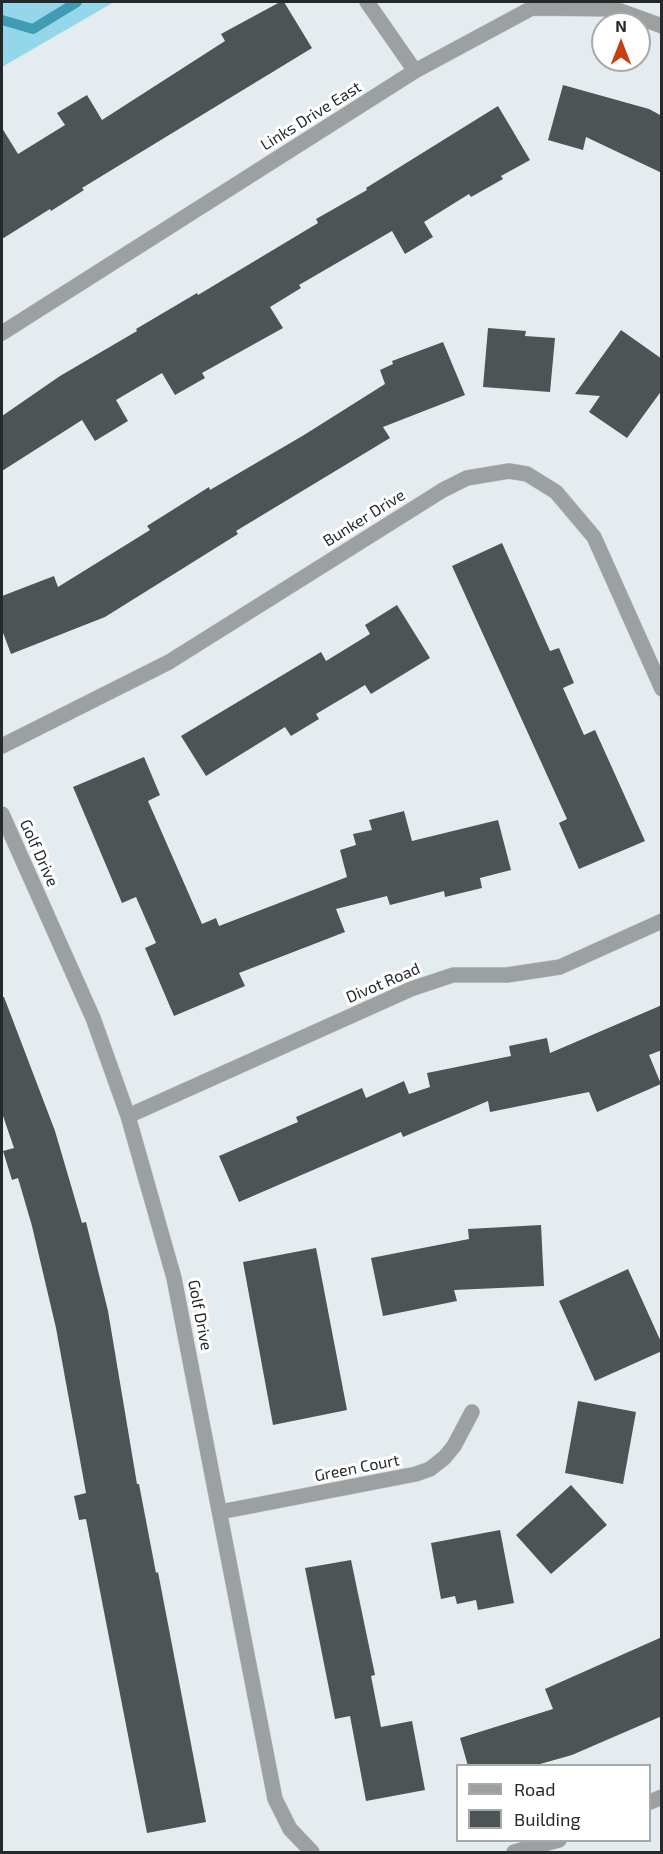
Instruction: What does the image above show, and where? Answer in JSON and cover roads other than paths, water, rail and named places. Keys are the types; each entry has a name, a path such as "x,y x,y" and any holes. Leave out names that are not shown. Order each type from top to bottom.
{"street":[{"path":"367,2 415,71"},
{"name":"Links Drive East","path":"2,333 415,71 532,8 615,9 662,26"},
{"name":"Bunker Drive","path":"2,746 169,662 443,490 467,478 509,471 527,474 556,492 594,537 662,689"},
{"name":"Golf Drive","path":"2,814 93,1018 128,1116 174,1278 275,1799 290,1829 312,1852"},
{"name":"Divot Road","path":"128,1116 411,990 453,975 507,975 560,967 662,921"},
{"name":"Green Court","path":"220,1512 395,1479 430,1469 454,1446 472,1412"},
{"path":"514,1852 552,1842"}],"waterway":[{"path":"2,20 33,29 77,2"}]}
